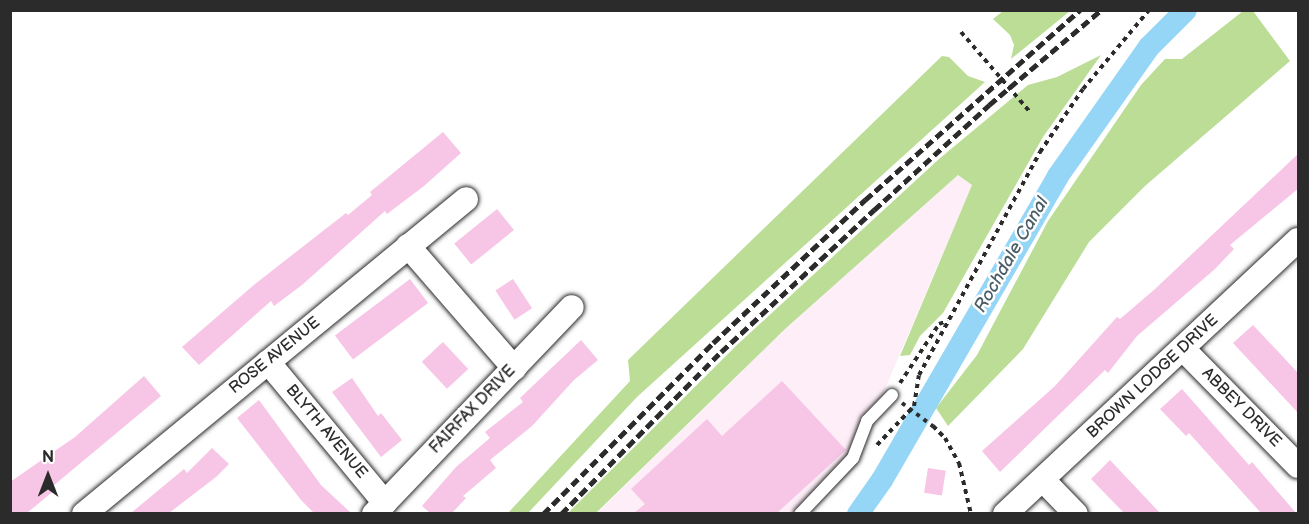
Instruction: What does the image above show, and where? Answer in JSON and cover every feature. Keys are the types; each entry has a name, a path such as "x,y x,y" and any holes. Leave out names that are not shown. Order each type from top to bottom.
{"street":[{"name":"ROSE AVENUE","path":"84,513 466,199"},
{"name":"BROWN LODGE DRIVE","path":"1005,513 1299,240"},
{"path":"408,246 514,368"},
{"name":"FAIRFAX DRIVE","path":"380,508 572,307"},
{"name":"ABBEY DRIVE","path":"1184,349 1299,466"},
{"name":"BLYTH AVENUE","path":"268,362 380,508"},
{"path":"1042,480 1076,513"}],"lane":[{"path":"800,513 853,458 867,421 892,395"}],"path":[{"path":"873,450 914,406 919,375 1040,152 1083,89 1149,10"},
{"path":"961,32 1030,112"},
{"path":"947,321 939,324 892,395 945,438 959,463 970,513"}],"shaded area":[{"path":"958,175 972,185 865,436 857,466 807,513 596,514 785,329"}],"green space":[{"path":"1003,11 1070,11 1011,59 1014,45 1010,35 993,19"},
{"path":"1243,11 1253,11 1290,61 1145,186 1089,242 1023,349 948,426 936,408 977,355 1048,221 1141,85 1165,59 1182,59"},
{"path":"1101,55 1043,137 943,313 920,336 910,355 900,356 972,185 958,175 785,329 596,513 568,513 738,344 939,159 1028,85 1057,77"},
{"path":"942,56 949,57 968,76 985,82 637,397 528,513 508,513 630,381 628,360"}],"building":[{"path":"443,132 461,153 424,186 387,214 385,211 302,285 274,306 271,301 199,365 182,347 255,284 346,213 348,215 372,195 370,192"},
{"path":"1299,153 1299,188 1230,245 1234,249 1215,269 1137,336 1108,373 1105,370 1000,472 982,451 1055,386 1117,317 1120,319 1155,289"},
{"path":"497,209 514,230 471,265 454,244"},
{"path":"410,279 428,303 353,360 335,336"},
{"path":"513,279 532,308 514,320 495,290"},
{"path":"1253,325 1299,374 1299,414 1233,343"},
{"path":"581,340 598,360 574,380 532,426 490,460 496,468 463,496 466,498 452,513 430,513 422,506 456,467 490,438 485,432 523,402 520,398"},
{"path":"443,342 468,369 447,389 422,362"},
{"path":"144,376 161,396 53,486 56,489 27,513 10,513 10,482 75,437"},
{"path":"352,378 378,416 381,413 402,440 381,457 332,392"},
{"path":"782,381 846,450 777,513 634,513 645,504 631,489 707,419 722,436"},
{"path":"1182,389 1249,465 1252,462 1296,513 1261,513 1189,433 1186,436 1160,409"},
{"path":"259,400 321,485 351,513 314,513 301,500 237,418"},
{"path":"212,448 229,464 216,477 169,513 131,513 184,469 187,473"},
{"path":"1110,460 1160,513 1124,513 1091,479"},
{"path":"928,468 946,471 942,496 924,493"}],"waterway":[{"name":"Rochdale Canal","path":"858,514 882,480 1058,176 1149,47 1186,10"}],"railway":[{"path":"543,514 713,343 865,200 1080,10"},
{"path":"561,514 721,352 989,105 1101,10"}]}
